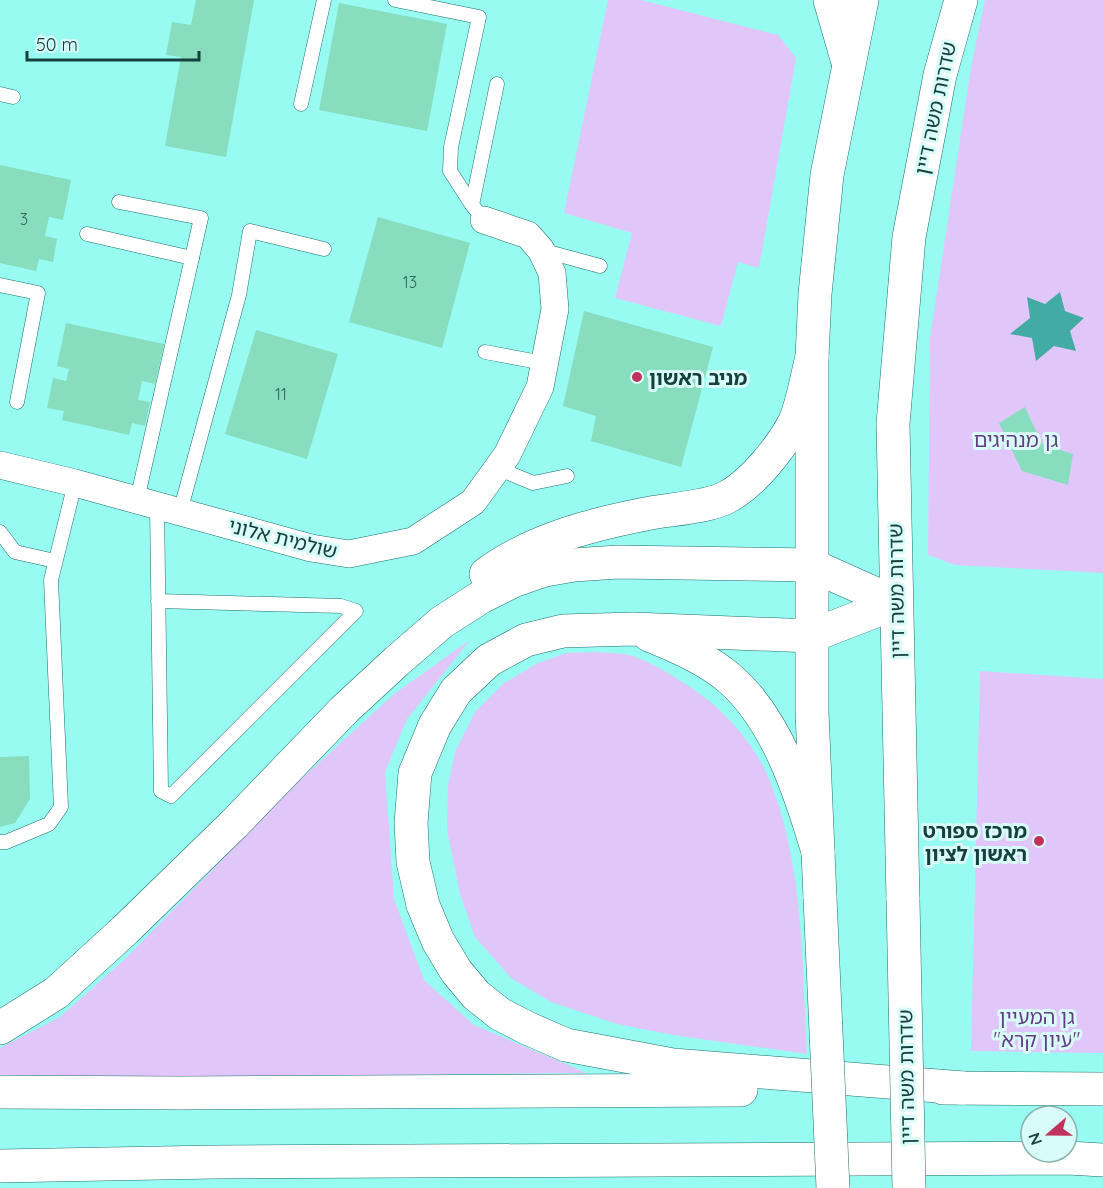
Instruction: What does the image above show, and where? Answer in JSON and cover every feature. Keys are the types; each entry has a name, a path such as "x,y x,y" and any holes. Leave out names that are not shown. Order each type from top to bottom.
{"main road":[{"path":"830,0 849,66"},
{"path":"833,1188 812,712 812,357 815,294 827,175 862,0"},
{"name":"שדרות משה דיין","path":"909,1188 893,424 909,237 940,75 961,0"},
{"path":"442,622 469,587 501,564 549,540 615,520 725,499 746,485 768,461 794,423 812,357"},
{"path":"0,1028 56,993 125,930 234,824 344,710 397,661 442,622 480,597 513,581 545,570 618,561 811,565 897,603"},
{"path":"897,603 812,636 633,628 563,631 526,640 489,660 456,691 435,725 416,773 411,823 413,862 423,905 438,941 456,971 476,995 500,1014 566,1045 673,1065 963,1088"},
{"path":"633,628 701,660 730,679 751,703 771,731 786,762 804,805 818,852"},
{"path":"0,1092 1103,1089"},
{"path":"0,1166 215,1162 1019,1158"},
{"path":"1079,1159 1103,1160"},
{"path":"1079,1161 1103,1169"}],"street":[{"path":"478,213 528,235 542,250"},
{"name":"שולמית אלוני","path":"0,465 75,483 311,548 349,554 413,541 472,502 507,455 540,387 555,309 552,273 542,250"}],"lane":[{"path":"301,104 324,0"},
{"path":"394,0 478,17 451,147 450,171 478,213"},
{"path":"478,213 497,84"},
{"path":"119,202 201,218 192,258 158,506 158,601 161,791 171,796 356,611 341,606 158,601"},
{"path":"158,506 239,295 250,231 324,249"},
{"path":"87,234 192,258"},
{"path":"542,250 600,266"},
{"path":"0,285 38,293 17,402"},
{"path":"485,352 544,363"},
{"path":"497,468 533,483 567,476"},
{"path":"0,842 6,842 49,824 61,807 51,580 75,483"},
{"path":"0,532 15,552 56,561"}],"green space":[{"path":"608,0 641,0 778,35 796,58 759,268 738,262 721,326 615,298 632,233 564,213"},
{"name":"גן מנהיגים","path":"985,0 1103,0 1103,573 955,565 928,555 930,338 971,67"},
{"path":"470,640 407,719 385,772 394,899 424,980 474,1025 587,1073 0,1079 0,1048 60,1017 125,959 299,781 394,694"},
{"path":"597,652 633,656 672,675 693,689 716,707 737,729 763,766 780,811 795,879 802,949 807,1054 673,1035 617,1024 551,1002 511,978 475,937 460,894 447,830 448,785 455,752 475,712 504,683 538,663 566,653"},
{"name":"מרכז ספורט ראשון לציון","path":"980,671 1103,679 1103,1053 971,1051"}],"shaded area":[{"path":"1060,292 1065,311 1084,318 1070,331 1076,351 1054,346 1036,361 1032,338 1010,334 1030,318 1027,297 1045,304"}],"building":[{"path":"196,0 254,0 226,157 165,146 181,57 166,55 172,22 191,25"},
{"path":"339,3 447,24 427,131 319,110"},
{"path":"0,165 71,180 63,220 49,217 45,236 57,239 53,262 39,259 36,271 0,263"},
{"path":"378,217 470,243 442,348 349,322"},
{"name":"מניב ראשון","path":"584,311 713,347 681,467 591,441 596,416 563,406"},
{"path":"66,323 164,344 155,384 142,381 138,400 150,402 145,426 132,423 129,435 62,420 64,411 47,408 53,378 66,381 69,369 57,366"},
{"path":"256,330 338,354 307,459 225,434"},
{"path":"1025,407 1042,444 1073,454 1068,485 1022,471 999,423"},
{"path":"29,756 30,799 15,823 0,827 0,757"}],"place":[{"name":"מניב ראשון","path":"637,377"},
{"name":"מרכז ספורט ראשון לציון","path":"1039,841"}],"park label":[{"name":"גן המעיין \"עיון קרא\"","path":"1037,1028"}]}
